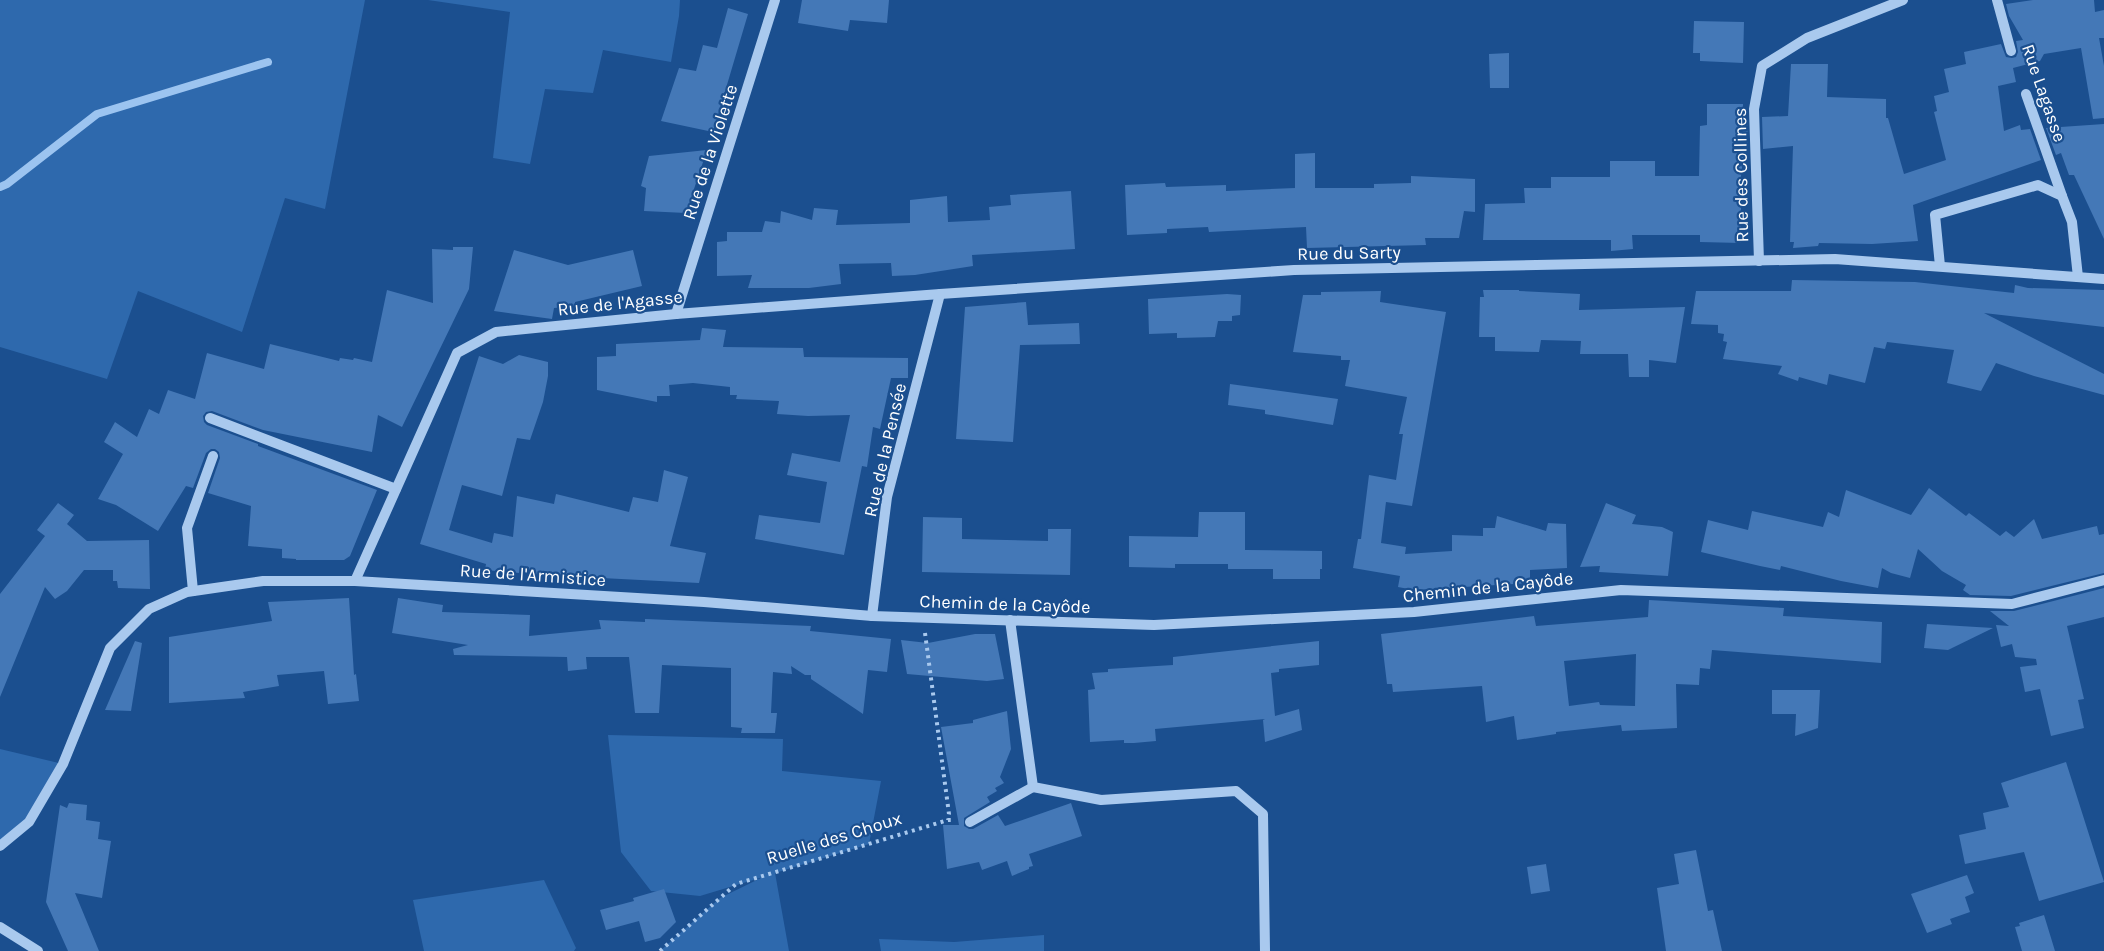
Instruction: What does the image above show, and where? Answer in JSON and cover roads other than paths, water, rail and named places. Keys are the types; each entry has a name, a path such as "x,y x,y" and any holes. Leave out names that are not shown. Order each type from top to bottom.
{"street":[{"name":"Rue de la Violette","path":"676,314 776,0"},
{"name":"Rue des Collines","path":"1759,261 1754,109 1762,66 1807,38 1903,0"},
{"name":"Rue Lagasse","path":"1997,0 2011,51"},
{"name":"Rue Lagasse","path":"2026,94 2072,222 2078,277"},
{"path":"1940,266 1935,215 2038,185 2062,196"},
{"path":"1759,261 1835,259 2104,279"},
{"name":"Rue du Sarty","path":"940,294 1294,270 1759,261"},
{"name":"Rue de l'Agasse","path":"355,581 457,353 496,332 676,314 940,294"},
{"name":"Rue de la Pensée","path":"872,616 887,497 940,294"},
{"path":"210,418 396,489"},
{"path":"194,591 187,528 213,456"},
{"name":"Chemin de la Cayôde","path":"872,616 1154,625 1402,613 1621,590 2012,604 2104,580"},
{"name":"Rue de l'Armistice","path":"0,846 29,822 63,764 110,648 149,609 187,592 263,581 355,581 704,602 872,616"},
{"path":"1010,620 1033,788"},
{"path":"970,822 1033,788 1101,800 1236,791 1263,814 1265,951"},
{"path":"0,927 38,951"}],"waterway":[{"path":"0,187 7,184 97,114 268,62"}]}
